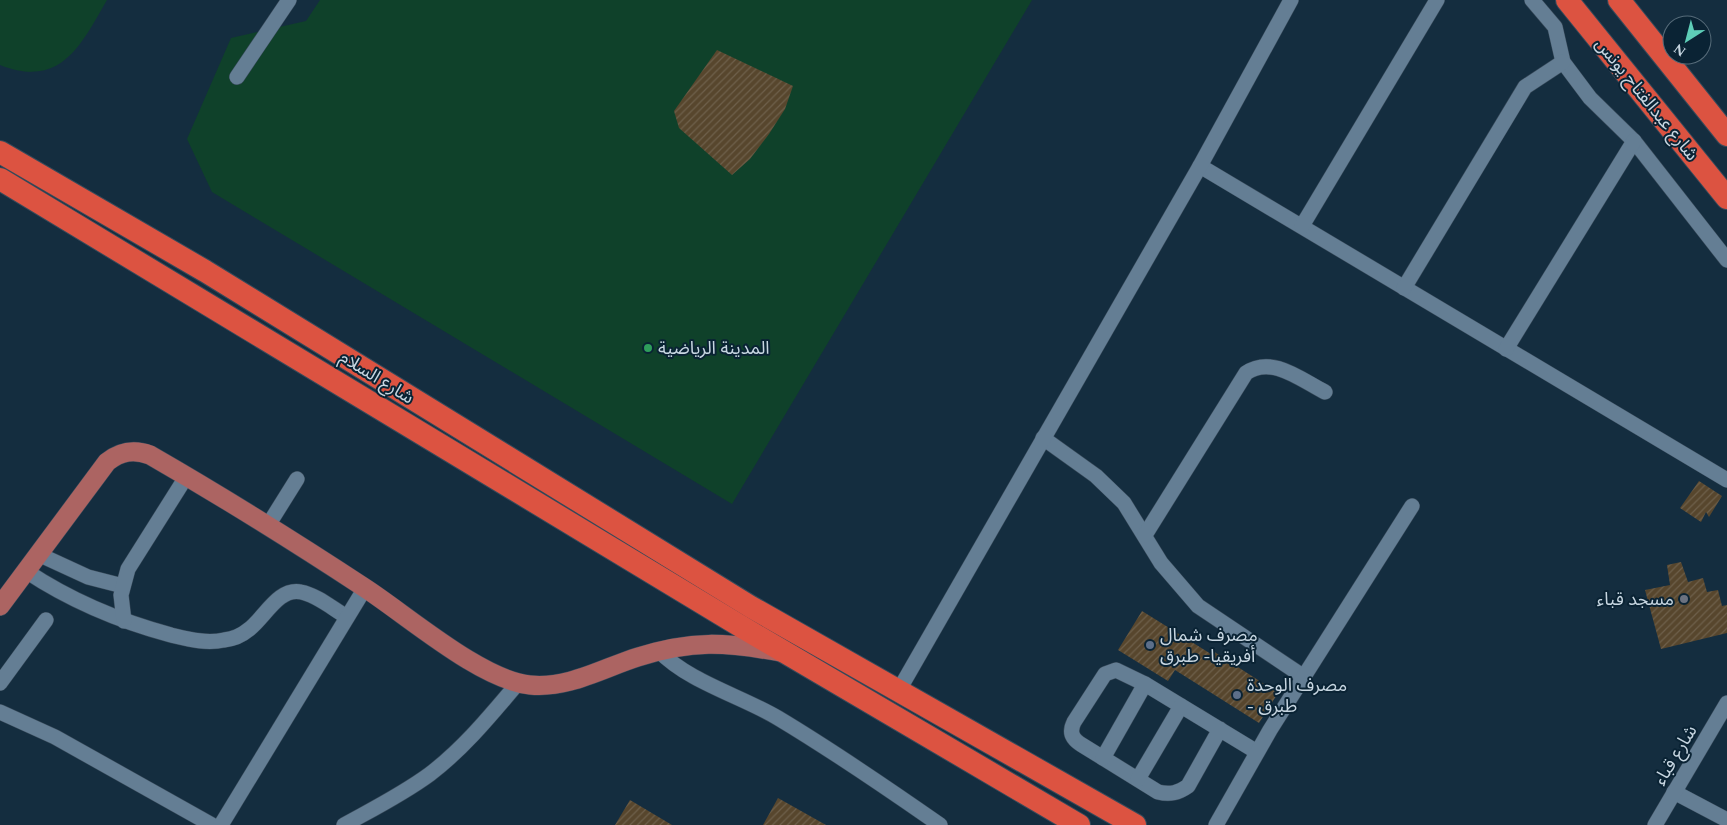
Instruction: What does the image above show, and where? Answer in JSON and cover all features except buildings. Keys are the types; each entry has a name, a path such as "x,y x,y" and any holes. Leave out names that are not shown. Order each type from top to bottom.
{"highway":[{"name":"شارع عبدالفتاح يونس","path":"1567,0 1727,198"},
{"path":"1619,0 1727,135"},
{"name":"شارع السلام","path":"0,152 205,271 751,607 1135,825"},
{"name":"شارع السلام","path":"0,180 786,654 1079,825"}],"main road":[{"path":"0,606 113,457 128,452 143,452 365,588 477,665 493,674 518,683 545,686 570,681 660,651 689,644 717,643 786,654"}],"street":[{"path":"238,78 289,0"},
{"path":"899,690 1200,166 1291,0"},
{"path":"1302,226 1437,0"},
{"path":"1532,0 1555,27 1563,62 1590,98 1634,141 1727,260"},
{"path":"1404,288 1525,87 1563,62"},
{"path":"1506,349 1634,141"},
{"path":"1200,166 1727,480"},
{"path":"1145,535 1246,373 1257,367 1276,367 1325,392"},
{"path":"1043,438 1096,476 1112,490 1136,518 1172,578 1198,606 1304,677"},
{"path":"124,621 121,604 123,586 133,561 186,477"},
{"path":"267,527 297,479"},
{"path":"1216,825 1257,752 1412,506"},
{"path":"38,554 88,577 123,586"},
{"path":"26,571 76,601 124,621 200,641 222,641 249,630 283,595 293,591 303,592 347,618"},
{"path":"221,825 365,588"},
{"path":"0,683 46,620"},
{"path":"660,651 677,667 755,705 821,745 940,825"},
{"path":"1220,729 1192,780 1182,790 1164,794 1138,780 1074,739 1071,730 1074,722 1107,672 1116,670 1145,684 1220,729 1257,752"},
{"path":"344,825 411,787 446,761 478,730 518,683"},
{"path":"1103,758 1145,684"},
{"name":"شارع قباء","path":"1655,825 1727,704"},
{"path":"1138,780 1181,706"},
{"path":"0,712 55,737 212,825"},
{"path":"1674,792 1727,820"}],"green space":[{"path":"0,0 107,0 88,33 67,58 54,67 39,71 21,71 0,65"},
{"name":"المدينة الرياضية","path":"320,0 1032,0 732,504 212,192 187,139 231,38 306,21"}],"place":[{"name":"المدينة الرياضية","path":"648,348"},
{"name":"مسجد قباء","path":"1684,599"},
{"name":"مصرف شمال أفريقيا- طبرق","path":"1150,645"},
{"name":"مصرف الوحدة - طبرق","path":"1237,695"}]}
